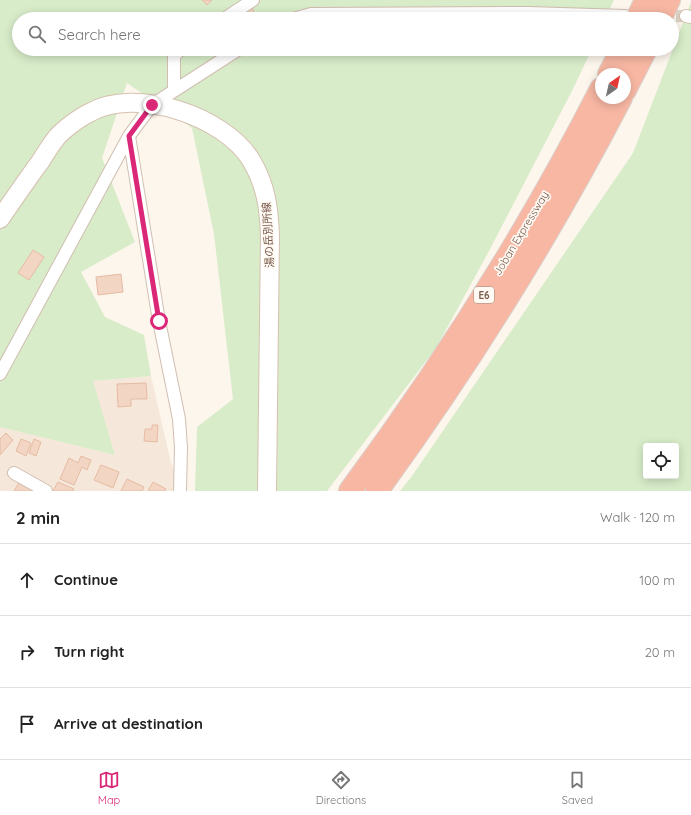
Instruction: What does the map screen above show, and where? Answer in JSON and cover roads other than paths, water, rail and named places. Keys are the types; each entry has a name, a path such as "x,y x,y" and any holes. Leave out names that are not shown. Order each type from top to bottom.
{"highway":[{"path":"636,12 646,0"},
{"path":"663,12 669,0"},
{"path":"612,68 618,56"},
{"path":"631,78 642,56"},
{"name":"Joban Expressway","path":"350,491 466,324 519,238 595,100"},
{"name":"Joban Expressway","path":"377,491 419,433 484,337 540,244 618,104"}],"main road":[{"name":"湯の岳別所線","path":"0,219 58,136 89,112 125,102 168,108 193,115 226,134 238,144 251,160 264,188 269,208 267,491"}],"street":[{"path":"234,12 252,0"},
{"path":"174,56 174,91"},
{"path":"0,374 129,136 152,105 228,56"},
{"path":"129,136 159,321 179,419 180,491"},
{"path":"14,473 46,491"}],"tunnel":[{"path":"679,16 686,16"}]}
